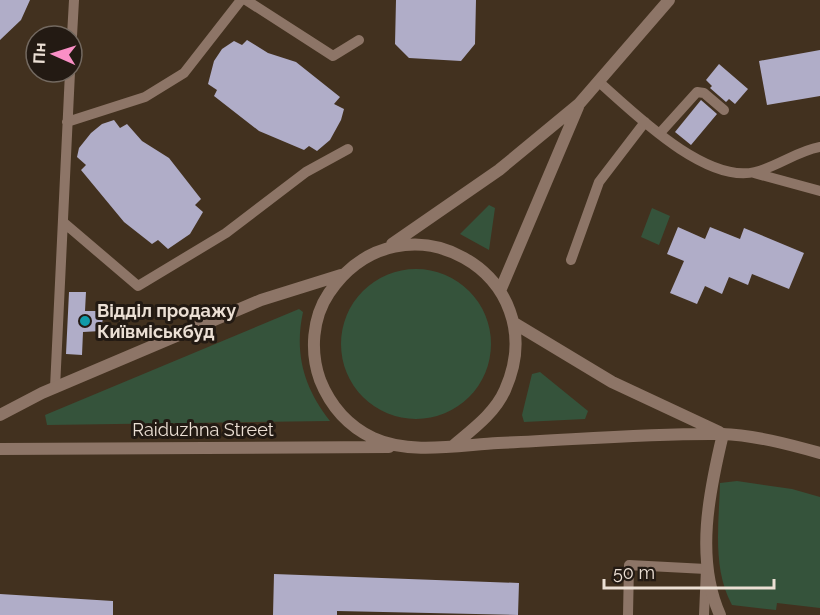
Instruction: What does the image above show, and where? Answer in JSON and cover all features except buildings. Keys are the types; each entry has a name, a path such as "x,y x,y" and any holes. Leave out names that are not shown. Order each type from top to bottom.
{"street":[{"path":"669,0 579,104 499,170 389,247 363,258 341,276 322,302 314,333 315,366 326,396 347,421 374,439 405,447 723,434 786,443 820,453"},
{"path":"500,291 579,104"},
{"path":"389,247 414,243 464,256 484,271 500,291 513,323 515,357 505,391 484,419 454,445"},
{"path":"0,415 55,388 261,300 341,276"},
{"path":"513,323 612,382 723,434"},
{"path":"720,615 711,596 706,569 711,485 723,434"},
{"name":"Raiduzhna Street","path":"0,449 405,447"}],"lane":[{"path":"73,24 74,0"},
{"path":"67,122 145,97 184,73 244,0 333,56 359,40"},
{"path":"599,82 693,159 722,170 754,173 820,191"},
{"path":"55,388 69,84"},
{"path":"660,134 697,92 704,93 724,110"},
{"path":"571,260 598,182 645,122"},
{"path":"754,173 820,147"},
{"path":"63,222 138,286 226,233 306,172 348,149"},
{"path":"628,615 629,565 706,569 704,615"}],"green space":[{"path":"489,205 495,208 489,250 460,234"},
{"path":"652,208 670,216 659,245 641,237"},
{"path":"416,269 445,274 458,281 469,291 479,302 486,315 491,344 486,373 479,386 469,397 458,407 445,414 416,419 387,414 374,407 363,397 353,386 346,373 341,344 346,315 353,302 363,291 374,281 387,274"},
{"path":"299,309 303,312 300,342 303,370 314,396 330,421 47,425 45,415"},
{"path":"540,372 588,411 585,419 524,422 522,415 532,374"},
{"path":"737,481 792,489 820,497 820,608 777,603 776,610 732,605 719,561 720,483"}],"place":[{"name":"Відділ продажу Київміськбуд","path":"85,321"}]}
